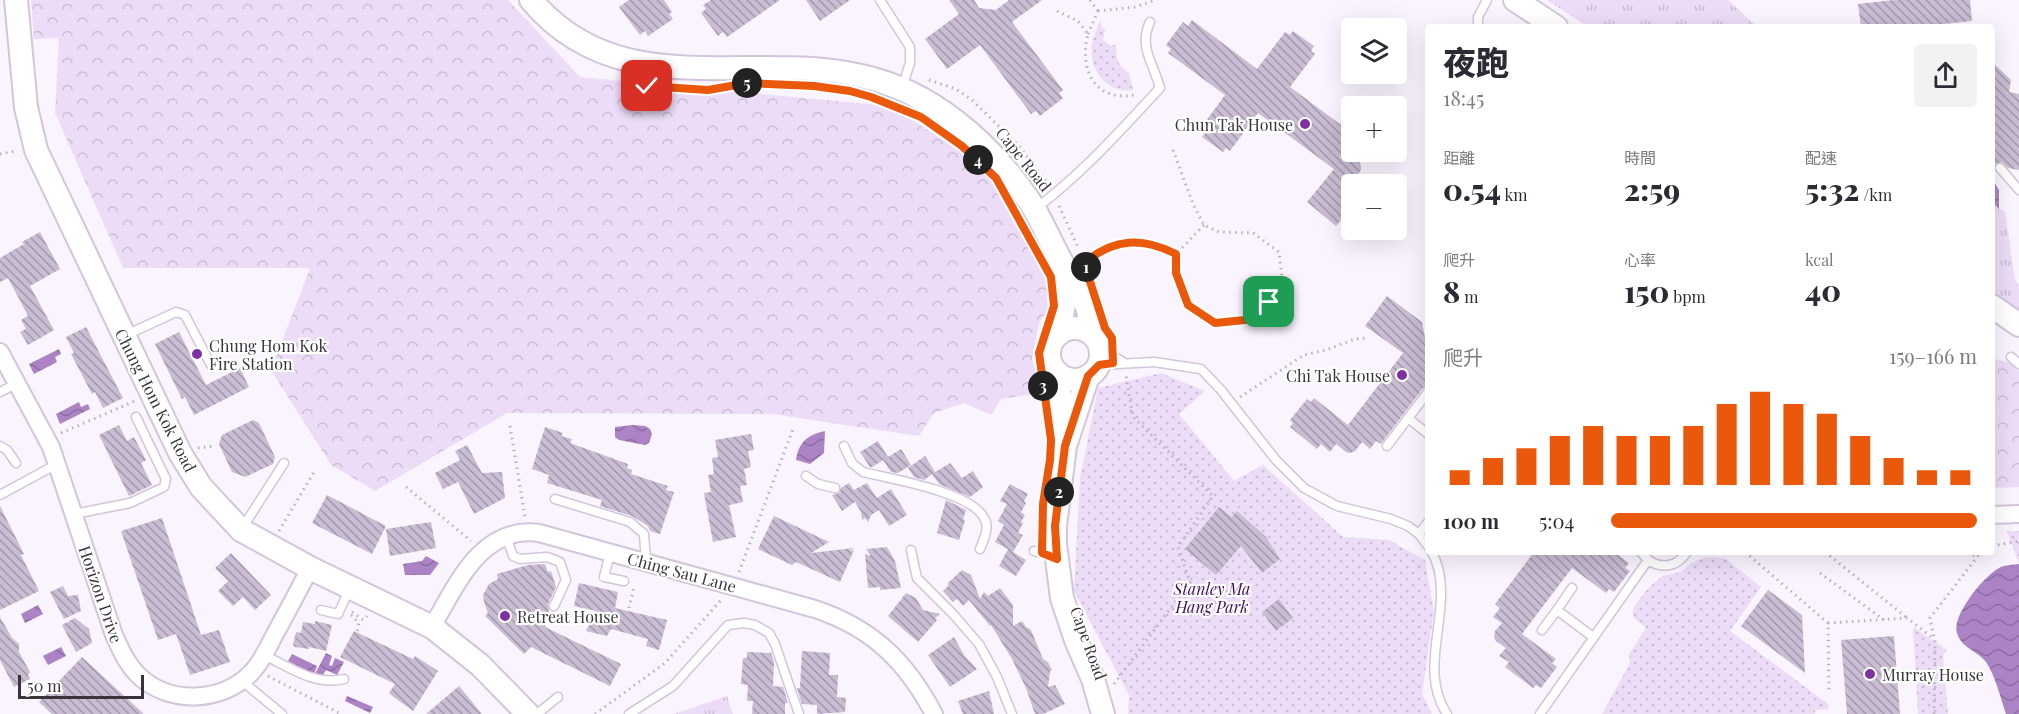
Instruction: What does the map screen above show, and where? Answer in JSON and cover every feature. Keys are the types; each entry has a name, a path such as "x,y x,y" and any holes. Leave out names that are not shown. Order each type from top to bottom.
{"street":[{"name":"Chung Hom Kok Road","path":"16,0 26,107 36,150 180,453 201,487 241,530 310,568 432,627 480,665 528,714"},
{"name":"Cape Road","path":"531,0 555,24 580,41 639,63 685,68 838,72 904,81 980,141 1003,165 1035,209 1088,309 1095,356 1065,446 1055,526 1062,598 1076,640 1093,679 1103,714"},
{"path":"1515,0 1552,24"},
{"name":"Cape Road","path":"1060,259 1065,298 1052,333 1053,340 1050,348 1052,366 1049,372 1065,446"},
{"path":"1995,308 2019,325"},
{"path":"1049,372 1072,379 1095,356 1075,328 1052,333"},
{"name":"Horizon Drive","path":"0,352 51,447 114,636 123,656 140,677 163,691 190,697 217,693 242,681 252,672 264,655 310,568"},
{"path":"1995,515 2019,514"},
{"name":"Ching Sau Lane","path":"432,627 465,570 483,551 506,536 528,532 539,533 815,609 847,621 877,640 902,664 934,714"}],"lane":[{"path":"880,0 909,42 911,52 904,81"},
{"path":"1478,24 1478,17 1487,0"},
{"path":"1035,209 1096,158 1160,88 1144,41 1150,22"},
{"path":"2000,168 2019,190"},
{"path":"124,336 176,312 184,315 212,367"},
{"path":"1095,356 1124,362 1154,362 1201,369 1276,460 1304,488 1337,506 1391,519 1408,526 1425,542"},
{"path":"1095,356 1124,362"},
{"path":"2011,357 2019,364"},
{"path":"0,393 18,383"},
{"path":"1387,446 1425,396"},
{"path":"74,514 130,503 164,487 166,480 136,417"},
{"path":"1408,418 1425,432"},
{"path":"0,446 8,450 16,464"},
{"path":"844,446 852,463 863,472 958,497 976,507 986,519 986,530 980,549"},
{"path":"241,530 284,463"},
{"path":"0,495 57,464"},
{"path":"806,476 818,484 835,488"},
{"path":"555,499 630,522 644,534 646,562"},
{"path":"1419,534 1425,526"},
{"path":"506,536 513,556 520,559 547,557 560,562 566,580 554,606"},
{"path":"911,550 917,578 979,644 1012,714"},
{"path":"1034,551 1057,559"},
{"path":"610,553 604,577 624,581"},
{"path":"1433,555 1438,565 1442,588 1435,684 1447,714"},
{"path":"1644,555 1659,566 1668,566 1681,560 1685,555"},
{"path":"1540,714 1648,560"},
{"path":"321,610 338,614 350,587"},
{"path":"1542,630 1572,588"},
{"path":"1557,610 1593,637"},
{"path":"629,714 673,686 728,625 744,623 755,625 769,633 775,644 799,714"},
{"path":"264,655 318,681 344,679"},
{"path":"242,681 282,714"},
{"path":"537,714 558,697"}],"path":[{"path":"1090,0 1098,11"},
{"path":"1098,11 1135,6 1156,0"},
{"path":"1057,11 1078,21 1088,34"},
{"path":"1098,11 1084,49 1086,68 1093,83 1110,95 1130,96 1160,88"},
{"path":"637,81 647,86 678,88"},
{"name":"Cape Road","path":"904,81 956,89 972,100 1018,146 1048,182 1084,263 1094,255 1121,242 1158,245 1176,254"},
{"path":"688,89 718,88"},
{"path":"1173,150 1193,204 1204,225 1219,232 1253,233 1279,252 1282,278 1269,302 1245,320 1215,323 1188,305 1176,273 1176,254 1204,225"},
{"path":"0,154 6,152"},
{"path":"1049,372 1039,353 1052,333"},
{"path":"1231,403 1304,355 1326,350 1355,339 1367,338"},
{"path":"1114,684 1190,582 1178,547 1213,496 1133,417 1124,362"},
{"path":"56,435 145,397"},
{"path":"510,426 525,514"},
{"path":"738,576 793,429"},
{"path":"193,449 213,446"},
{"path":"276,535 314,472"},
{"path":"406,487 471,541"},
{"path":"1995,545 2019,541"},
{"path":"1749,555 1828,623 1907,618"},
{"path":"1830,555 1935,639"},
{"path":"1934,714 1935,639 1930,618 1976,557 1973,555"},
{"path":"1820,573 1884,620"},
{"path":"595,714 665,663 727,593"},
{"path":"357,632 359,623 349,613 363,620 368,614"},
{"path":"1828,623 1829,692"},
{"path":"263,674 341,714"}],"green space":[{"path":"31,0 508,0 580,77 890,106 1008,181 1060,271 1056,298 1039,323 1032,358 1043,393 1001,399 991,415 964,403 934,413 919,436 772,414 507,413 375,491 331,465 271,370 310,268 123,268 55,113 59,38 34,39"},
{"path":"1547,0 1728,0 1754,24 1583,24"},
{"path":"1100,21 1105,29 1103,40 1111,46 1116,44 1118,61 1129,73 1133,90 1123,90 1107,84 1096,70 1092,43"},
{"path":"1995,206 2005,212 2015,280 2019,285 2019,317 1995,301"},
{"path":"1995,359 2013,364 2019,371 2019,487 1995,488"},
{"name":"Stanley Ma Hang Park","path":"1161,373 1205,391 1179,414 1234,481 1263,465 1343,537 1389,540 1425,560 1434,611 1422,693 1432,714 1128,714 1129,695 1074,591 1080,479 1098,388"},
{"path":"2007,531 2019,531 2019,564"},
{"path":"1703,558 1726,559 1761,587 1730,631 1828,704 1829,709 1815,710 1815,714 1602,714 1630,663 1629,654 1646,628 1633,617 1633,609 1644,593 1663,576 1681,572 1691,563"},
{"path":"1913,627 1947,650 1943,656 1948,714 1918,714"},
{"path":"727,696 733,714 674,714"}],"water":[{"path":"1995,184 1999,190 1999,209 1995,205"},
{"path":"59,349 61,354 55,357 57,362 34,374 29,364"},
{"path":"79,402 81,407 88,404 90,409 60,424 56,414"},
{"path":"633,425 650,429 652,434 649,443 645,445 619,440 615,437 615,427"},
{"path":"825,431 824,453 810,464 796,460 799,448 805,440"},
{"path":"426,556 439,563 430,575 405,575 403,564 422,561"},
{"path":"2019,564 2019,714 2006,714 1989,667 1983,658 1962,642 1957,633 1957,626 1964,606 1978,586 2001,567"},
{"path":"38,605 43,614 25,623 21,614"},
{"path":"61,647 66,656 48,665 43,656"},
{"path":"326,653 332,656 329,665 332,666 335,658 344,662 337,675 326,670 323,675 315,674"},
{"path":"292,654 317,666 314,674 288,661"},
{"path":"347,696 373,707 370,713 345,701"}],"building":[{"path":"629,0 664,0 672,12 669,14 673,19 648,36 645,31 640,35 619,7"},
{"path":"711,0 780,0 727,37 723,32 718,36 701,13 706,9 703,5"},
{"path":"806,0 850,0 820,21"},
{"path":"949,0 974,0 979,8 996,10 1009,0 1042,0 1012,22 1063,90 1059,93 1063,98 1040,116 1036,111 1031,114 980,45 947,69 925,39 959,14"},
{"path":"1894,0 1970,0 1972,21 1944,24 1861,24 1858,4"},
{"name":"Chun Tak House","path":"1192,20 1257,69 1285,32 1290,35 1293,31 1314,46 1311,51 1315,54 1290,87 1341,125 1341,162 1359,162 1361,166 1358,174 1341,174 1341,220 1336,226 1307,202 1334,169 1258,113 1230,151 1226,148 1223,152 1202,137 1205,133 1200,129 1225,95 1168,53 1171,49 1166,45 1183,22 1188,26"},
{"path":"1995,65 2011,80 2009,92 2019,94 2019,170 2008,168 2002,162 1995,164"},
{"path":"40,232 60,269 30,286 54,330 28,345 20,332 26,329 21,320 28,316 8,278 0,282 0,258"},
{"name":"Chi Tak House","path":"1387,296 1422,322 1425,338 1425,387 1381,444 1376,441 1370,449 1362,442 1355,451 1350,453 1336,444 1330,452 1321,444 1317,449 1290,427 1293,423 1290,420 1307,399 1311,402 1314,398 1348,425 1403,353 1365,326"},
{"path":"86,327 123,398 103,408 95,392 92,394 71,354 74,353 66,337"},
{"path":"179,332 206,385 240,368 249,387 194,415 185,397 182,399 155,344"},
{"path":"253,420 259,423 275,457 273,464 245,477 232,472 219,444 222,435"},
{"path":"119,425 127,441 134,437 146,460 141,463 152,485 129,496 99,435"},
{"path":"545,427 563,433 561,436 572,439 570,443 628,464 627,468 632,470 631,474 668,486 666,490 674,492 660,534 650,531 648,526 632,516 600,506 602,500 547,483 549,475 532,469"},
{"path":"751,434 754,450 748,451 751,467 744,469 747,485 740,486 743,502 729,505 736,537 713,542 704,493 711,492 708,475 714,474 712,458 718,457 715,440"},
{"path":"878,441 888,457 870,467 860,452"},
{"path":"467,445 482,473 502,472 505,498 474,514 458,482 443,489 435,473 460,460 455,451"},
{"path":"901,449 911,465 898,473 891,472 883,460"},
{"path":"925,456 935,472 924,480 914,477 908,468"},
{"path":"950,463 962,478 973,471 983,487 970,497 939,484 932,474"},
{"path":"849,483 854,490 867,483 877,498 891,489 907,515 889,526 879,510 871,515 868,522 865,518 862,520 861,512 855,502 842,511 832,495 839,493 841,488"},
{"path":"1010,484 1028,494 1021,512 1025,515 1021,522 1023,523 1018,533 1023,535 1013,552 995,542 1004,525 998,521 1007,504 1000,501"},
{"path":"327,495 386,526 372,554 312,523"},
{"path":"946,500 966,510 959,540 937,533"},
{"path":"0,506 39,591 0,610"},
{"path":"1219,507 1232,517 1237,511 1266,537 1280,559 1262,573 1241,546 1216,575 1185,549"},
{"path":"774,516 829,542 811,553 854,548 849,551 854,550 840,582 796,562 792,565 758,549"},
{"path":"162,518 201,635 219,630 230,662 190,675 176,634 158,640 121,531"},
{"path":"431,522 436,548 390,556 386,529"},
{"path":"887,547 895,561 901,588 880,590 880,587 868,588 865,554 871,556 866,549"},
{"path":"1008,549 1026,560 1016,576 999,566"},
{"path":"231,553 271,595 255,610 243,597 233,606 218,591 228,581 215,568"},
{"path":"1532,555 1618,555 1629,563 1625,568 1630,571 1614,592 1609,589 1606,593 1572,568 1522,634 1556,659 1552,663 1557,667 1541,688 1536,685 1533,688 1505,667 1509,662 1499,656 1506,648 1494,637 1495,631 1502,623 1493,617 1500,608 1495,604"},
{"path":"545,564 548,572 551,571 556,587 548,604 545,627 621,664 610,686 531,647 524,654 485,616 488,613 483,595 489,584 498,579 497,574 528,565"},
{"path":"962,570 971,575 980,599 984,592 988,596 1000,588 1013,605 1013,626 1022,621 1031,630 1043,659 1048,662 1052,670 1048,687 1055,685 1065,704 1043,714 1035,714 1012,659 991,625 969,600 963,606 957,599 953,602 943,591"},
{"path":"579,583 618,592 615,608 667,620 659,650 646,646 648,639 611,629 607,636 586,631 596,611 574,606"},
{"path":"63,586 68,596 78,595 81,611 64,619 50,592"},
{"path":"1768,590 1802,615 1805,673 1741,626"},
{"path":"906,593 916,598 923,610 940,614 918,642 888,616"},
{"path":"1279,599 1293,618 1276,631 1262,612"},
{"path":"0,617 12,638 19,644 19,652 30,672 28,675 30,679 14,687 0,660"},
{"path":"75,618 89,629 92,643 76,652 62,625"},
{"path":"315,621 332,625 326,651 295,647 293,645 296,632 301,633 303,622 315,624"},
{"path":"354,631 413,659 415,656 438,671 413,711 389,693 395,684 340,657"},
{"name":"Murray House","path":"1894,636 1900,714 1847,714 1841,640"},
{"path":"954,637 964,655 977,669 950,687 928,655"},
{"path":"802,651 830,653 829,675 838,675 837,697 846,698 845,712 817,714 817,705 802,704 797,688 800,688"},
{"path":"747,652 771,653 774,662 773,686 783,687 788,703 785,703 785,714 752,714 753,701 747,701 748,685 741,684 743,658 747,658"},
{"path":"82,657 144,714 52,714 39,702"},
{"path":"459,686 482,714 426,714"},
{"path":"989,691 994,714 963,714 958,701"}],"place":[{"name":"Chun Tak House","path":"1305,124"},
{"name":"Chung Hom Kok Fire Station","path":"197,354"},
{"name":"Chi Tak House","path":"1402,375"},
{"name":"Retreat House","path":"505,616"},
{"name":"Murray House","path":"1870,674"}],"route":[{"path":"647,86 708,90 748,83 814,86 850,91 921,117 962,146 996,178 1051,277 1054,288 1053,313 1041,342 1039,359 1051,440 1043,504 1042,553 1057,559 1055,526 1065,446 1088,376 1099,365 1113,363 1112,338 1105,328 1084,263 1094,255 1121,242 1158,245 1176,254 1176,273 1188,305 1215,323 1245,320 1269,302"}]}
